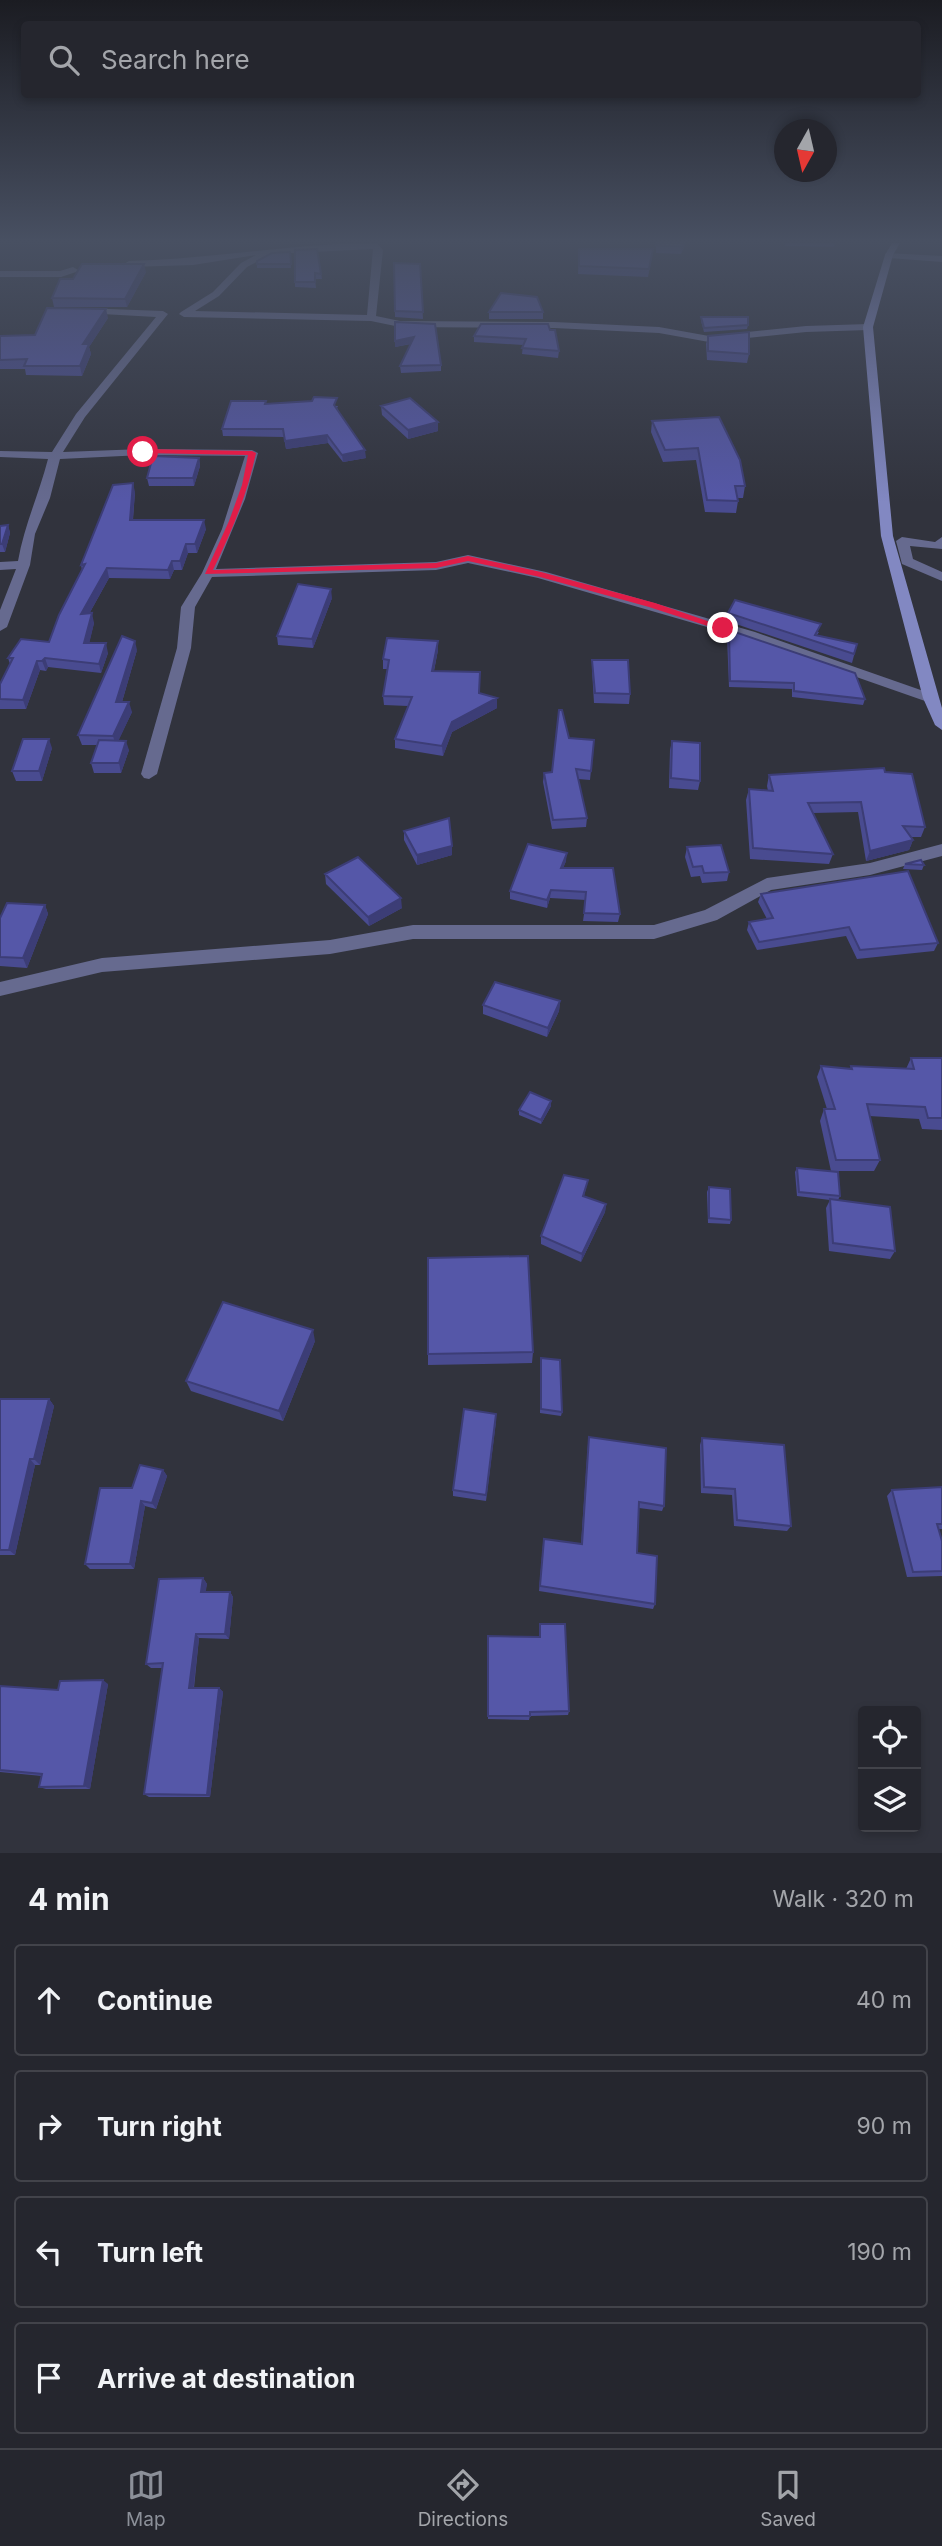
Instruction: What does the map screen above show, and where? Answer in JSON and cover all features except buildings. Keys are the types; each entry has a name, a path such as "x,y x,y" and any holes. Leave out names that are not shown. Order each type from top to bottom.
{"main road":[{"path":"869,329 887,536 930,698 942,725"}],"street":[{"path":"0,627 24,565 29,534 44,498 55,456 80,416 150,329"},
{"path":"648,329 709,339 793,329"},
{"path":"0,454 55,456 143,452 252,453 246,485 233,521 188,607 184,648 149,774"},
{"path":"942,541 940,546 902,541 907,561 942,578"},
{"path":"208,573 436,566 468,559 541,575 652,605 750,635 930,698"},
{"path":"0,566 24,565"},
{"path":"0,989 102,965 330,947 413,932 654,932 711,915 767,884 870,869 942,850"}],"route":[{"path":"143,452 252,453 246,485 233,521 208,573 436,566 468,559 541,575 652,605 723,628"}]}
